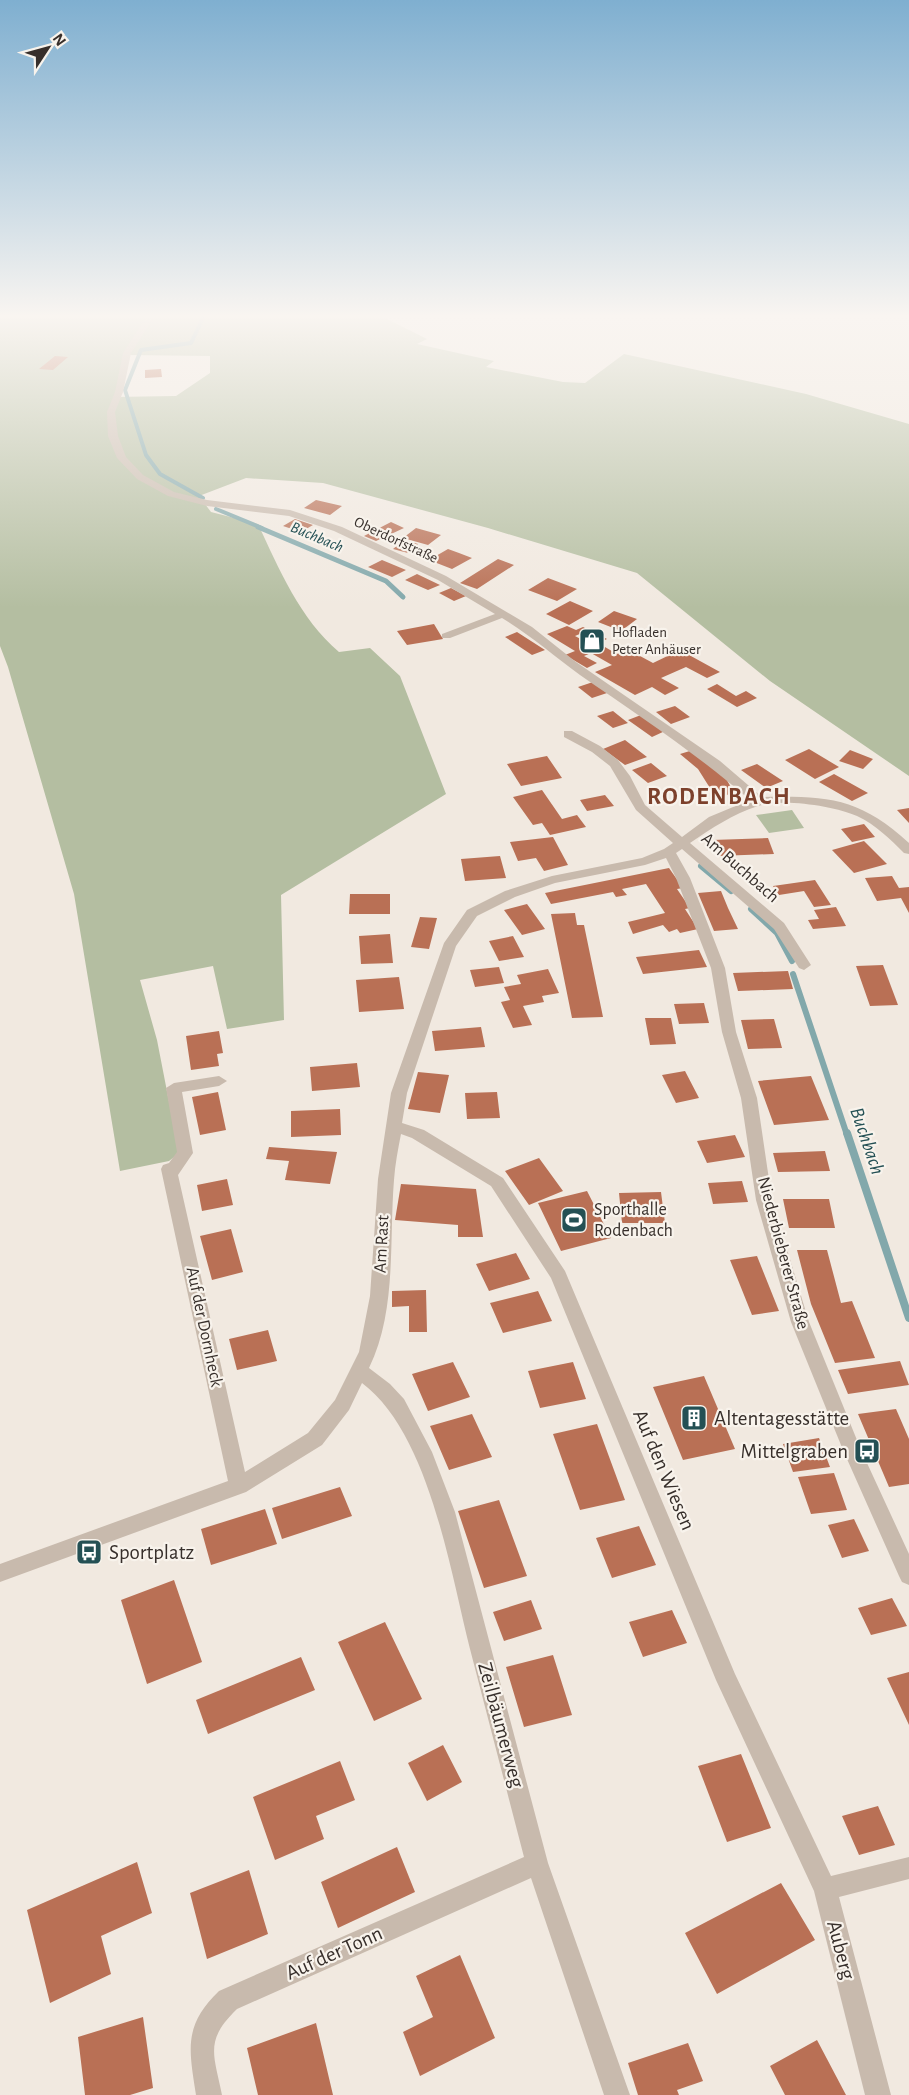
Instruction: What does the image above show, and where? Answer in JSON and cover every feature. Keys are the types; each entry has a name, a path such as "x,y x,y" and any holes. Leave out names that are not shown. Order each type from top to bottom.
{"street":[{"name":"Oberdorfstraße","path":"111,412 113,436 122,458 140,477 171,494 207,502 290,513 338,529 442,578 504,614 716,764 759,801"},
{"path":"446,636 504,614"},
{"name":"Am Buchbach","path":"568,734 596,748 614,763 624,776 640,807 779,926 804,965"},
{"path":"759,801 815,800 842,806 863,814 884,826 909,850"},
{"name":"Am Rast","path":"0,1573 239,1486 315,1439 342,1405 361,1372 368,1352 379,1296 386,1179 399,1093 449,946 472,913 510,894 552,880 635,863 669,852 714,820 759,801"},
{"name":"Niederbieberer Straße","path":"669,852 683,878 718,968 729,1032 749,1098 764,1200 800,1322 852,1450 902,1547 909,1576"},
{"name":"Auf der Dornheck","path":"219,1081 174,1089 184,1153 170,1172 239,1486"},
{"name":"Auf den Wiesen","path":"395,1126 418,1134 497,1182 559,1276 728,1680 825,1889"},
{"name":"Zeilbäumerweg","path":"361,1372 384,1389 397,1404 423,1452 445,1512 537,1863 617,2095"},
{"name":"Auf der Tonn","path":"210,2095 200,2036 212,2014 228,2000 537,1863"},
{"path":"825,1889 909,1868"},
{"name":"Auberg","path":"825,1889 878,2095"}],"green space":[{"path":"0,412 867,412 909,424 909,776 770,681 637,573 488,528 323,483 246,478 199,496 211,512 258,524 302,609 325,639 339,652 370,648 400,676 446,794 281,895 284,1020 227,1029 213,966 140,980 157,1040 179,1153 169,1161 120,1171 74,894 0,646"},
{"path":"792,810 804,828 769,833 756,815"}],"building":[{"path":"316,500 342,506 330,515 304,508"},
{"path":"295,519 313,525 301,532 283,526"},
{"path":"391,522 404,528 376,541 364,536"},
{"path":"416,528 441,535 428,545 403,538"},
{"path":"404,540 418,544 408,553 393,549"},
{"path":"448,549 472,558 452,569 429,560"},
{"path":"498,559 514,565 477,589 460,583"},
{"path":"382,560 406,570 392,577 368,567"},
{"path":"417,574 440,585 428,590 405,580"},
{"path":"548,578 577,589 557,601 528,590"},
{"path":"451,588 466,596 454,601 439,593"},
{"path":"570,601 593,611 569,625 546,614"},
{"path":"614,611 637,619 621,631 598,622"},
{"path":"434,624 443,639 407,645 397,631"},
{"path":"567,626 576,630 583,627 589,630 575,636 588,643 603,637 607,639 598,643 617,654 627,649 653,663 680,650 720,672 707,678 686,667 661,678 679,688 665,695 652,687 635,695 595,672 612,665 591,653 584,656 597,663 587,668 565,655 575,651 547,634"},
{"path":"517,632 545,650 532,655 505,637"},
{"path":"593,682 607,693 592,698 578,687"},
{"path":"717,684 736,696 746,691 757,698 737,707 707,689"},
{"path":"675,706 690,717 671,724 656,712"},
{"path":"613,711 628,723 613,728 597,716"},
{"path":"641,715 665,731 652,737 628,720"},
{"path":"625,740 647,757 625,765 603,749"},
{"path":"809,749 839,767 815,779 785,760"},
{"path":"693,750 725,777 735,794 715,796 698,769 680,754"},
{"path":"850,750 873,759 863,769 839,761"},
{"path":"547,756 562,778 521,786 507,764"},
{"path":"651,763 667,776 648,783 632,770"},
{"path":"757,764 783,781 766,788 741,770"},
{"path":"834,774 868,793 852,801 819,782"},
{"path":"542,790 562,819 577,815 586,827 550,835 542,823 533,825 513,797"},
{"path":"605,795 614,806 587,811 580,800"},
{"path":"909,808 909,823 897,810"},
{"path":"864,824 875,837 852,842 841,829"},
{"path":"553,837 568,865 544,871 536,858 518,861 510,842"},
{"path":"768,838 774,854 718,856 712,840"},
{"path":"864,841 887,864 854,873 832,850"},
{"path":"500,856 506,878 465,881 461,859"},
{"path":"669,868 683,888 677,889 690,908 685,909 698,929 680,933 677,929 669,932 663,925 633,934 628,922 665,913 646,884 622,889 627,895 616,897 613,892 551,904 545,893"},
{"path":"892,876 899,888 909,887 909,913 901,898 877,901 865,878"},
{"path":"815,880 831,905 814,907 804,891 779,895 773,886"},
{"path":"721,891 738,929 714,931 698,893"},
{"path":"350,894 390,894 390,914 349,914"},
{"path":"527,904 545,929 522,935 504,910"},
{"path":"836,907 846,926 813,929 808,920 819,919 814,910"},
{"path":"575,913 577,925 584,925 603,1017 572,1018 551,914"},
{"path":"420,917 437,918 429,949 411,947"},
{"path":"390,934 393,963 361,964 359,936"},
{"path":"513,936 524,957 499,961 489,941"},
{"path":"699,950 707,967 643,974 636,957"},
{"path":"883,965 898,1005 870,1006 856,966"},
{"path":"499,967 504,983 475,987 470,970"},
{"path":"548,969 559,993 542,996 544,1002 523,1006 532,1025 513,1028 501,1002 510,1000 504,987 521,984 517,975"},
{"path":"788,971 793,989 738,991 733,973"},
{"path":"399,977 404,1009 359,1012 356,980"},
{"path":"704,1003 709,1023 679,1024 674,1004"},
{"path":"645,1018 671,1018 676,1044 650,1045"},
{"path":"774,1019 782,1048 748,1049 741,1020"},
{"path":"481,1027 485,1047 435,1051 432,1031"},
{"path":"219,1031 223,1053 217,1054 219,1066 191,1070 186,1036"},
{"path":"357,1063 360,1087 312,1091 310,1067"},
{"path":"685,1071 699,1098 676,1103 662,1075"},
{"path":"418,1072 449,1075 440,1113 408,1109"},
{"path":"811,1076 829,1120 774,1125 758,1081"},
{"path":"218,1092 226,1130 200,1135 192,1097"},
{"path":"497,1092 500,1118 467,1119 465,1093"},
{"path":"340,1109 341,1135 291,1137 291,1111"},
{"path":"735,1135 745,1157 707,1163 697,1141"},
{"path":"269,1147 337,1152 330,1184 285,1180 289,1161 266,1159"},
{"path":"825,1151 830,1171 778,1172 773,1153"},
{"path":"539,1158 563,1191 529,1205 505,1171"},
{"path":"227,1179 233,1205 202,1211 197,1185"},
{"path":"742,1181 748,1202 713,1204 708,1183"},
{"path":"401,1184 476,1189 483,1237 458,1237 458,1225 395,1220"},
{"name":"Sporthalle Rodenbach","path":"587,1191 611,1238 561,1251 538,1203"},
{"path":"661,1192 665,1223 622,1223 619,1193"},
{"path":"783,1199 829,1199 835,1228 789,1228"},
{"path":"231,1229 243,1272 212,1280 200,1236"},
{"path":"797,1250 827,1250 841,1303 852,1301 875,1358 835,1363 811,1304"},
{"path":"516,1253 530,1279 489,1291 476,1264"},
{"path":"757,1256 779,1311 752,1315 730,1260"},
{"path":"426,1290 427,1332 409,1332 409,1306 392,1307 392,1291"},
{"path":"538,1291 552,1321 503,1333 490,1303"},
{"path":"268,1330 277,1361 237,1370 229,1339"},
{"path":"900,1361 909,1385 848,1394 838,1370"},
{"path":"453,1362 470,1397 428,1411 412,1374"},
{"path":"573,1362 586,1399 540,1408 528,1371"},
{"name":"Altentagesstätte","path":"704,1376 735,1449 683,1460 653,1387"},
{"path":"896,1409 909,1439 909,1484 889,1487 858,1414"},
{"path":"472,1414 492,1457 449,1470 430,1426"},
{"path":"597,1424 625,1500 580,1510 553,1434"},
{"path":"819,1438 830,1467 793,1472 783,1444"},
{"path":"834,1473 847,1510 811,1514 798,1477"},
{"path":"340,1487 352,1516 282,1539 272,1508"},
{"path":"499,1500 527,1576 484,1588 458,1511"},
{"path":"265,1509 277,1544 211,1565 201,1529"},
{"path":"854,1519 869,1551 842,1558 828,1525"},
{"path":"639,1526 656,1565 612,1578 596,1538"},
{"path":"174,1580 202,1662 147,1684 121,1600"},
{"path":"892,1598 907,1626 871,1635 858,1608"},
{"path":"531,1600 542,1629 504,1641 493,1612"},
{"path":"672,1610 687,1643 643,1657 629,1622"},
{"path":"385,1622 422,1699 374,1721 338,1642"},
{"path":"553,1655 572,1715 524,1727 506,1667"},
{"path":"301,1657 315,1690 208,1734 196,1700"},
{"path":"909,1672 909,1725 887,1678"},
{"path":"443,1745 462,1782 427,1801 408,1763"},
{"path":"741,1754 771,1828 727,1842 698,1766"},
{"path":"340,1761 355,1800 316,1816 324,1839 275,1860 253,1797"},
{"path":"878,1806 895,1845 859,1855 842,1816"},
{"path":"397,1847 415,1892 338,1928 321,1882"},
{"path":"137,1862 152,1913 101,1936 111,1974 50,2003 27,1910"},
{"path":"249,1870 268,1934 207,1959 190,1893"},
{"path":"781,1883 815,1940 717,1994 685,1933"},
{"path":"460,1955 495,2038 420,2076 403,2032 433,2017 416,1976"},
{"path":"143,2017 153,2088 130,2095 85,2095 78,2037"},
{"path":"316,2023 333,2095 258,2095 247,2048"},
{"path":"817,2040 846,2095 785,2095 770,2066"},
{"path":"688,2043 703,2081 677,2090 679,2095 638,2095 628,2063"}],"waterway":[{"name":"Buchbach","path":"132,412 146,455 160,474 203,498"},
{"name":"Buchbach","path":"216,509 262,528"},
{"name":"Buchbach","path":"258,527 386,581 403,597"},
{"name":"Buchbach","path":"701,866 731,891"},
{"name":"Buchbach","path":"751,909 777,933 792,961"},
{"name":"Buchbach","path":"793,974 847,1135"},
{"name":"Buchbach","path":"847,1133 909,1318"}],"place":[{"name":"Hofladen Peter Anhäuser","path":"592,641"},
{"name":"Sporthalle Rodenbach","path":"574,1220"},
{"name":"Altentagesstätte","path":"694,1418"},
{"name":"Mittelgraben","path":"867,1451"},
{"name":"Sportplatz","path":"89,1552"}],"district":[{"name":"RODENBACH","path":"719,797"}]}
